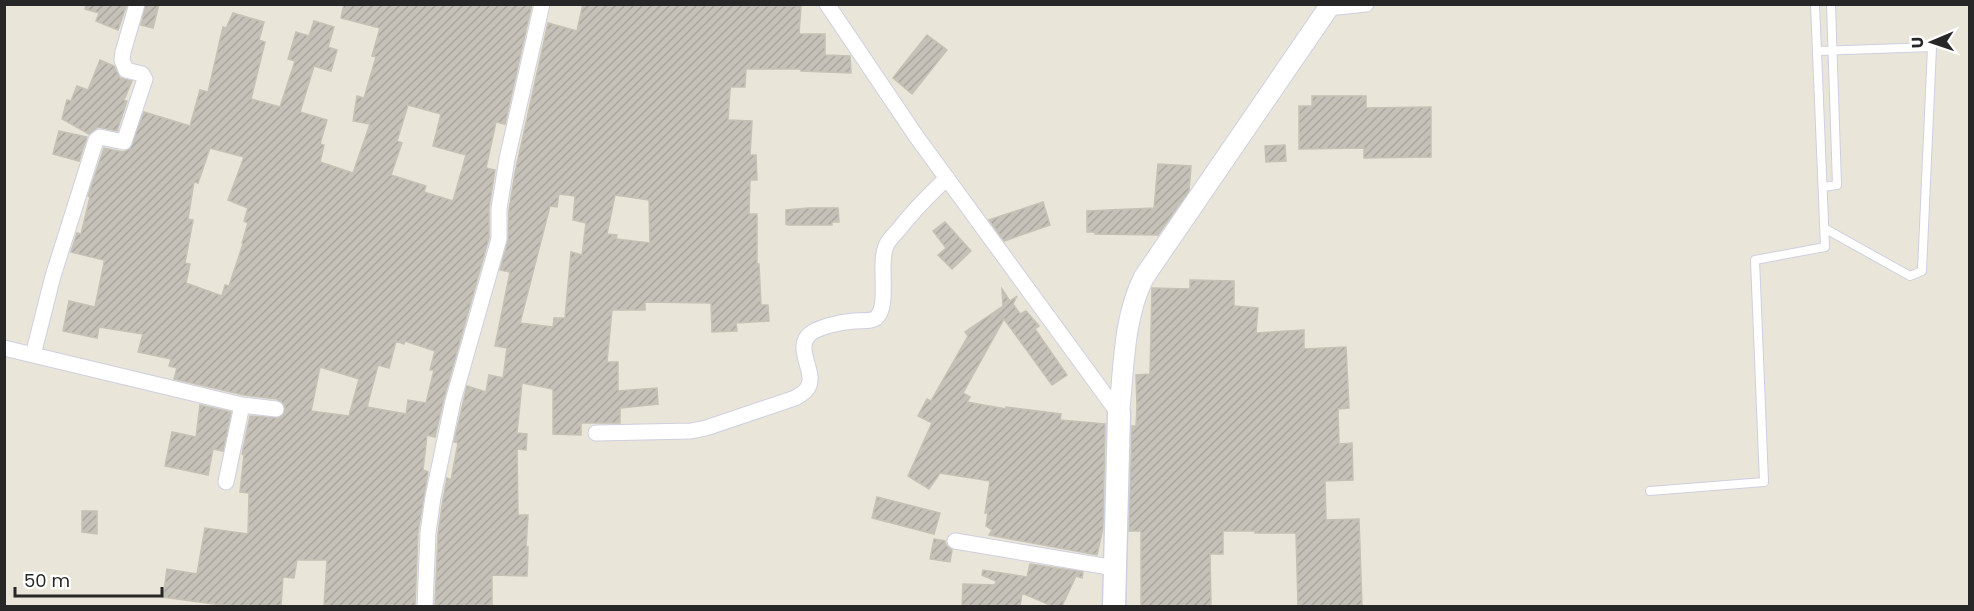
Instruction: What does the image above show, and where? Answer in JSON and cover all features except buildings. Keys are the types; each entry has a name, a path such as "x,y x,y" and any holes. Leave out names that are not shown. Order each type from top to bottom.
{"main road":[{"path":"1114,606 1119,414"}],"street":[{"path":"33,355 53,276 96,140 100,136 124,141 145,79 142,74 126,70 122,60 137,4"},
{"path":"425,606 428,533 433,497 453,401 499,239 499,209 507,159 542,4"},
{"path":"827,4 947,178 1119,414"},
{"path":"1119,414 1129,322 1135,294 1329,6 1366,4"},
{"path":"596,433 706,429 795,398 806,391 810,376 804,347 807,337 826,327 844,322 871,320 878,316 882,308 882,260 885,247 915,209 947,178"},
{"path":"4,348 242,405 276,409"},
{"path":"226,482 242,405"},
{"path":"955,542 1115,568"}],"lane":[{"path":"1650,491 1764,482 1755,260 1825,247 1815,4"},
{"path":"1823,187 1837,185 1831,4"},
{"path":"1817,51 1932,47 1922,271 1910,276 1824,228"}]}
